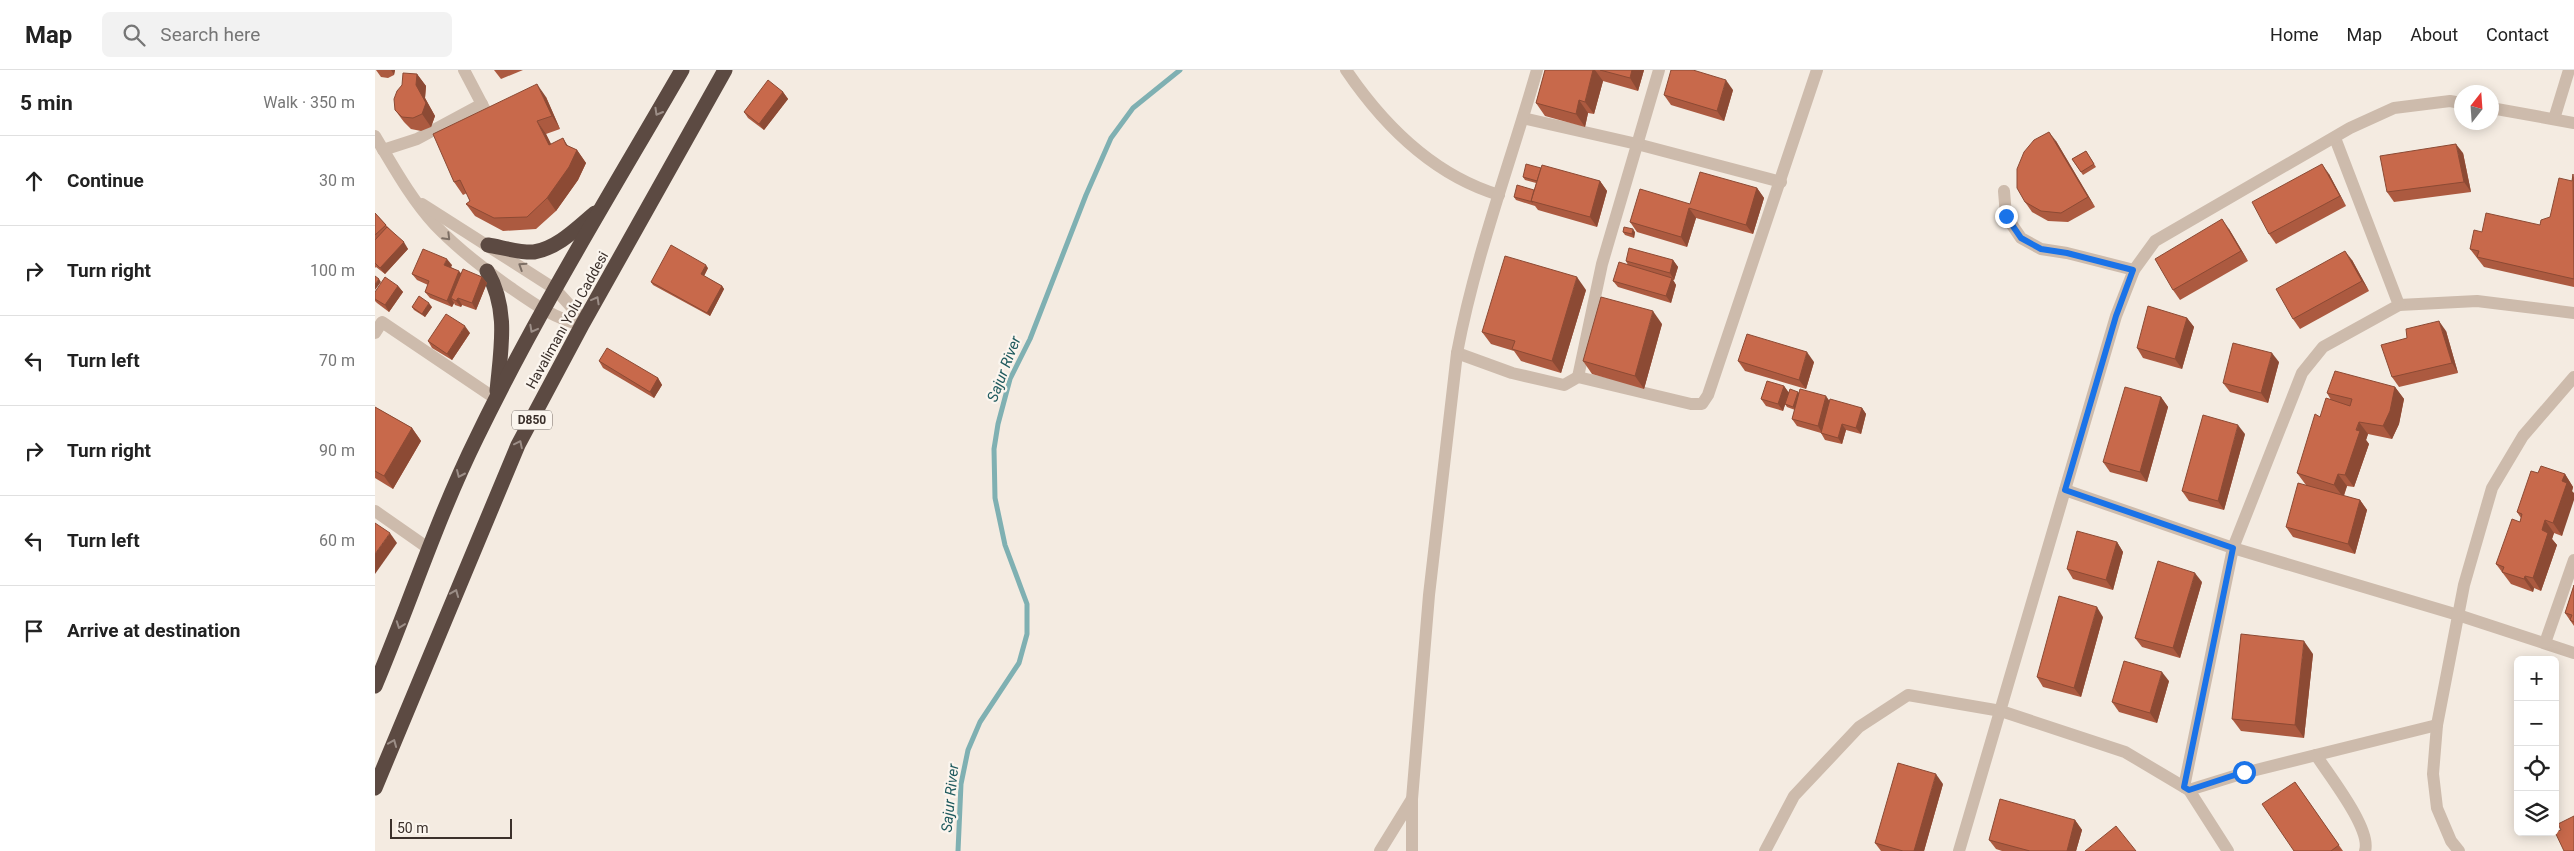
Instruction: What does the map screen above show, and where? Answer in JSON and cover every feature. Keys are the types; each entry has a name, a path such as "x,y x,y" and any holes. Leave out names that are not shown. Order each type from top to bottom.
{"highway":[{"name":"Havalimanı Yolu Caddesi","path":"375,686 428,548 476,438 543,310 682,70"},
{"name":"Havalimanı Yolu Caddesi","path":"375,788 518,446 583,323 725,70"},
{"path":"488,245 532,252 549,248 562,240 602,207"},
{"path":"487,271 497,288 503,311 496,399"},
{"path":"375,670 391,648"}],"street":[{"path":"464,70 490,118"},
{"path":"1346,70 1383,117 1432,163 1461,181 1499,195"},
{"path":"1412,851 1412,799 1429,596 1457,353 1463,321 1537,70"},
{"path":"1578,377 1602,264 1659,70"},
{"path":"1457,353 1512,373 1564,385 1578,377 1691,404 1702,404 1708,395 1817,70"},
{"path":"2554,118 2569,70"},
{"path":"1959,851 2116,316 2133,270 2155,241 2350,128 2394,108 2454,101"},
{"path":"383,150 417,139 482,104"},
{"path":"2499,109 2574,123"},
{"path":"1523,118 1637,144 1781,182"},
{"path":"375,136 416,200 434,224 459,249 543,310 565,321 583,323"},
{"path":"2335,138 2399,305"},
{"path":"2004,191 2006,216 2021,238 2041,249 2067,253 2133,270"},
{"path":"416,200 555,289 583,323"},
{"path":"2187,789 2233,548 2302,373 2323,347 2399,305 2477,301 2574,313"},
{"path":"377,322 496,399"},
{"path":"2459,851 2451,842 2437,808 2433,774 2437,725 2464,585 2492,488 2523,436 2574,377"},
{"path":"2065,490 2233,548 2458,615 2574,652"},
{"path":"375,511 428,548"},
{"path":"2545,643 2574,560"},
{"path":"1765,851 1794,796 1859,727 1908,695 2001,711 2125,752 2187,789 2228,851"},
{"path":"2187,789 2244,772 2437,725"},
{"path":"2316,755 2359,822 2367,846 2365,851"},
{"path":"1381,851 1412,799"}],"building":[{"path":"1545,70 1593,70 1585,102 1579,100 1576,114 1536,103"},
{"path":"1600,70 1632,70 1630,78"},
{"path":"1671,70 1693,70 1726,80 1717,111 1664,95"},
{"path":"403,73 417,74 416,85 426,103 422,114 413,118 402,117 395,110 394,99 402,85"},
{"path":"768,80 783,92 759,124 744,112"},
{"path":"537,84 552,116 537,121 549,145 563,138 566,145 577,150 569,167 547,198 527,217 494,218 466,204 470,201 460,180 454,182 433,134"},
{"path":"2049,132 2088,197 2061,213 2041,211 2025,202 2017,188 2017,169 2024,152 2034,140"},
{"path":"2456,144 2464,182 2387,192 2380,156"},
{"path":"2086,151 2094,164 2081,172 2072,159"},
{"path":"1526,164 1541,168 1537,181 1523,177"},
{"path":"2322,164 2340,196 2269,234 2252,202"},
{"path":"1542,165 1600,181 1590,217 1531,201"},
{"path":"1700,172 1757,188 1746,225 1689,208 1681,237 1630,222 1640,189 1690,204"},
{"path":"2573,174 2574,279 2477,257 2479,251 2470,249 2474,230 2482,232 2486,213 2540,225 2541,220 2550,217 2559,178 2572,181"},
{"path":"1517,185 1534,190 1531,201 1533,202 1514,197"},
{"path":"375,213 386,225 375,235"},
{"path":"2222,219 2241,251 2173,290 2155,259"},
{"path":"387,227 404,242 380,268 375,263 375,240"},
{"path":"1624,227 1633,229 1632,234 1623,232"},
{"path":"671,245 706,265 701,274 722,286 707,313 651,282"},
{"path":"1629,248 1673,260 1670,273 1626,261"},
{"path":"423,249 447,259 444,265 459,271 447,301 425,292 429,281 412,274"},
{"path":"2345,251 2362,281 2293,319 2276,289"},
{"path":"1505,256 1577,277 1552,361 1512,349 1515,341 1482,332"},
{"path":"1619,262 1672,278 1666,296 1613,281"},
{"path":"463,269 482,277 472,303 458,298 456,301 451,298"},
{"path":"375,276 379,279 375,284"},
{"path":"385,277 398,286 385,305 375,299 375,292"},
{"path":"419,296 429,303 422,314 412,307"},
{"path":"1601,297 1653,311 1635,376 1583,361"},
{"path":"2148,306 2187,318 2175,359 2137,348"},
{"path":"446,314 465,326 447,354 428,341"},
{"path":"2439,321 2452,363 2392,377 2381,345 2407,338 2406,329"},
{"path":"1747,334 1807,352 1799,380 1738,361"},
{"path":"2233,343 2272,353 2261,393 2223,383"},
{"path":"607,348 658,378 650,392 599,361"},
{"path":"2335,371 2395,387 2390,411 2383,426 2359,422 2356,430 2360,431 2345,475 2338,474 2334,485 2297,473 2315,414 2320,417 2326,398 2350,406 2352,399 2327,393"},
{"path":"1767,381 1784,386 1778,404 1761,399"},
{"path":"2125,387 2161,397 2140,472 2103,462"},
{"path":"1790,389 1798,392 1793,407 1785,404"},
{"path":"1800,389 1826,396 1818,426 1792,419"},
{"path":"1830,399 1862,408 1856,428 1842,424 1838,438 1821,433"},
{"path":"375,407 412,428 384,476 375,471"},
{"path":"2203,415 2238,425 2218,501 2182,491"},
{"path":"2541,466 2565,474 2562,481 2567,483 2553,523 2545,520 2542,530 2548,533 2533,578 2525,576 2524,579 2502,572 2504,567 2496,564 2512,519 2520,522 2522,514 2517,512 2531,471 2538,473"},
{"path":"2298,483 2360,500 2348,544 2286,527"},
{"path":"375,523 390,533 375,554"},
{"path":"2077,531 2117,542 2106,580 2067,569"},
{"path":"2158,561 2195,573 2173,648 2135,638"},
{"path":"2574,585 2574,622 2570,620 2572,615 2565,613"},
{"path":"2059,596 2097,607 2074,688 2037,677"},
{"path":"2241,634 2304,641 2295,725 2232,719"},
{"path":"2124,661 2162,672 2150,713 2112,702"},
{"path":"1898,763 1936,774 1914,851 1903,851 1875,843"},
{"path":"2295,782 2339,845 2331,851 2294,851 2262,804"},
{"path":"2000,799 2075,820 2067,851 2030,851 1989,840"},
{"path":"2574,816 2574,851 2564,851 2557,836 2559,836 2559,831 2561,830 2559,824"},
{"path":"2116,826 2136,851 2085,851"}],"waterway":[{"name":"Sajur River","path":"958,851 961,784 968,750 980,722 1019,663 1027,634 1027,604 1005,545 995,498 994,449 998,424 1010,379 1030,339 1086,195 1111,138 1133,108 1180,70"}],"route":[{"path":"2006,216 2021,238 2041,249 2067,253 2133,270 2116,316 2065,490 2233,548 2184,787 2189,790 2244,772"}]}
